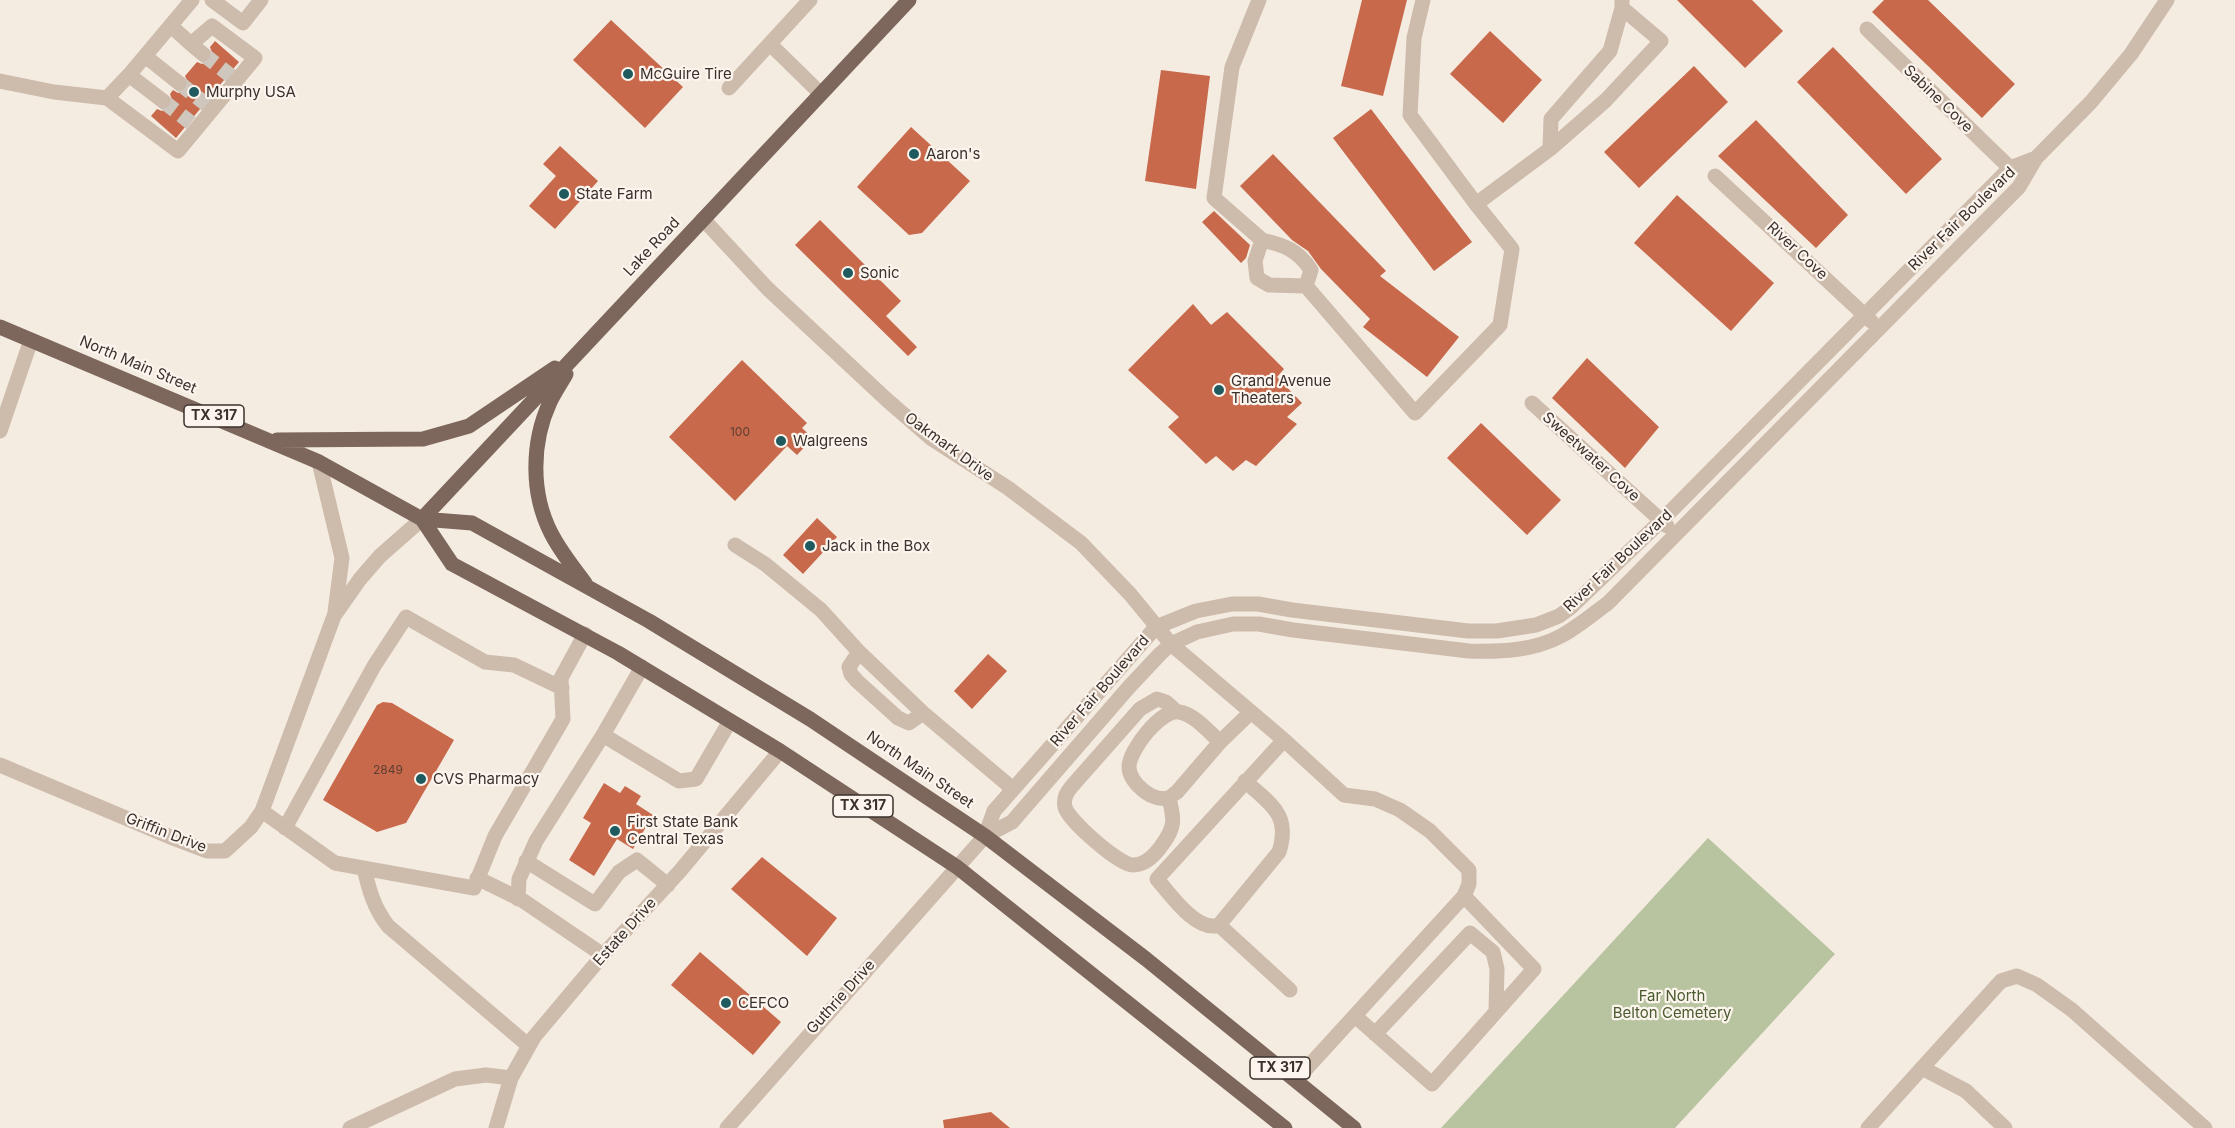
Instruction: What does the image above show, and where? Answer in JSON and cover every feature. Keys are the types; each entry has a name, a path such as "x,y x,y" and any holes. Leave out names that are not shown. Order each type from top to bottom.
{"main road":[{"name":"Lake Road","path":"422,519 909,0"},
{"name":"North Main Street","path":"0,327 271,440 319,462 422,519 472,523 649,621 810,719 985,836 1146,959 1354,1128"},
{"path":"271,440 423,439 469,426 580,351"},
{"path":"580,351 550,403 539,435 535,473 541,506 551,532 589,588"},
{"name":"North Main Street","path":"422,519 452,564 585,634 642,667 780,751 957,867 1285,1128"}],"street":[{"path":"107,98 192,0"},
{"path":"212,0 243,23 261,0"},
{"path":"729,88 810,0"},
{"path":"1259,0 1232,67 1214,198 1262,240 1288,247 1304,259 1311,270 1306,286"},
{"path":"1262,240 1255,261 1257,278 1269,285 1306,286 1415,413 1500,325 1512,249 1410,115 1414,38 1423,0"},
{"name":"River Fair Boulevard","path":"957,867 985,836 1012,822 1129,687 1171,644 1197,632 1233,624 1259,624 1469,651 1498,652 1560,637 1608,603 2019,187 2036,159 2091,102 2131,54 2167,0"},
{"path":"1476,204 1550,149 1606,100 1661,41 1622,4 1610,51 1551,119 1550,149"},
{"path":"0,81 54,92 107,98 178,151 194,125 233,79 255,58 212,26 197,49 171,26"},
{"name":"Sabine Cove","path":"1867,29 2010,168"},
{"path":"770,44 821,94"},
{"path":"145,56 179,83"},
{"path":"129,75 163,101"},
{"name":"River Fair Boulevard","path":"985,836 994,811 1156,627 1196,611 1232,604 1258,604 1468,631 1497,631 1536,625 1559,616 1661,521 2010,168 2036,159"},
{"name":"River Cove","path":"1715,176 1865,314 1877,329"},
{"name":"Oakmark Drive","path":"703,219 767,288 932,439 1008,488 1081,543 1130,594 1171,644 1284,740 1344,795 1375,800 1400,810 1430,831 1469,870 1469,884 1464,896"},
{"path":"0,431 3,413 31,340"},
{"name":"Sweetwater Cove","path":"1532,403 1677,534"},
{"name":"Griffin Drive","path":"0,765 207,851 225,851 251,827 262,811 334,616 342,558 319,462"},
{"name":"Griffin Drive","path":"334,616 360,579 380,556 422,519"},
{"path":"735,545 765,564 821,610 859,652 923,713 1013,789"},
{"path":"285,828 374,666 406,617 485,662 514,665 561,688"},
{"path":"1536,625 1538,644"},
{"path":"262,811 335,863 474,888 495,836 563,718 561,678 585,634"},
{"path":"859,652 849,667 857,681 898,718 909,723 923,713"},
{"path":"519,899 519,879 536,841 603,735 642,667"},
{"path":"1169,798 1174,817 1171,832 1149,860 1143,864 1133,865 1113,856 1070,817 1064,802 1072,786 1140,709 1157,699 1193,718 1221,742"},
{"path":"1176,711 1161,717 1155,723 1134,751 1129,768 1136,783 1155,797 1169,798 1177,792 1250,713"},
{"path":"603,735 679,781 696,779 730,721"},
{"path":"1245,781 1276,809 1284,826 1284,835 1279,852 1218,925 1212,927 1203,925 1181,908 1157,879 1245,781 1284,740"},
{"name":"Estate Drive","path":"496,1128 511,1078 534,1036 603,955 668,885 780,751"},
{"path":"526,861 595,903 619,872 637,860 668,885"},
{"name":"Guthrie Drive","path":"727,1128 957,867"},
{"path":"364,868 377,912 388,926 529,1046"},
{"path":"477,878 519,899 603,955"},
{"path":"1296,1080 1464,896 1534,969 1432,1084 1355,1016"},
{"path":"1218,925 1290,990"},
{"path":"1375,1034 1470,933 1493,952 1497,969 1496,1011"},
{"path":"1868,1128 2001,981 2017,976 2037,985 2072,1010 2205,1128"},
{"path":"1922,1068 1966,1091 2006,1128"},
{"path":"350,1128 455,1079 486,1075 511,1078"}],"green space":[{"name":"Far North Belton Cemetery","path":"1708,838 1835,954 1675,1128 1441,1128"}],"building":[{"path":"1362,0 1407,0 1383,96 1341,86"},
{"path":"1677,0 1752,0 1783,31 1745,68"},
{"path":"1884,0 1928,0 2015,84 1982,118 1872,12"},
{"name":"McGuire Tire","path":"611,20 683,87 645,128 573,60"},
{"path":"1490,31 1542,80 1503,123 1450,74"},
{"name":"Murphy USA","path":"215,41 239,62 176,138 151,116 157,109 162,111 170,107 173,102 170,94 173,90 178,93 186,89 189,84 185,76 197,62 202,64 210,61 213,55 210,47"},
{"path":"1833,47 1942,159 1906,194 1797,82"},
{"path":"1694,66 1728,102 1639,188 1604,152"},
{"path":"1161,70 1210,76 1196,189 1145,181"},
{"path":"1371,109 1472,242 1434,271 1333,138"},
{"path":"1756,120 1848,215 1816,248 1718,156"},
{"name":"Aaron's","path":"911,127 970,181 922,233 909,235 857,187"},
{"name":"State Farm","path":"560,146 598,181 555,229 529,206 556,176 543,164"},
{"path":"1273,154 1386,271 1380,276 1459,337 1427,377 1363,327 1370,319 1321,269 1308,251 1292,240 1240,186"},
{"path":"1677,195 1774,283 1731,331 1634,243"},
{"path":"1214,211 1250,245 1246,258 1241,263 1202,222"},
{"name":"Sonic","path":"820,220 901,301 886,316 917,347 908,356 795,245"},
{"name":"Grand Avenue Theaters","path":"1193,304 1211,325 1227,312 1284,369 1277,377 1302,403 1287,417 1297,424 1256,466 1246,460 1233,471 1216,456 1206,464 1168,427 1179,417 1128,370"},
{"path":"1587,358 1659,427 1625,468 1552,398"},
{"name":"Walgreens","path":"742,360 807,423 802,428 813,438 797,455 787,446 735,501 669,437"},
{"path":"1481,423 1561,500 1527,535 1447,458"},
{"name":"Jack in the Box","path":"817,518 837,537 803,574 783,555"},
{"path":"988,654 1007,671 972,709 954,691"},
{"name":"CVS Pharmacy","path":"383,702 392,703 454,740 406,823 377,832 323,800 377,705"},
{"name":"First State Bank Central Texas","path":"604,783 620,793 625,786 641,796 636,804 653,815 633,849 617,839 594,876 569,860 591,823 583,818"},
{"name":"CEFCO","path":"762,857 837,918 807,956 731,889"},
{"name":"CEFCO","path":"700,952 781,1022 753,1055 671,985"},
{"path":"991,1112 1010,1128 944,1128 943,1120"}],"tunnel":[{"path":"203,54 231,76"},
{"path":"179,83 207,105"},
{"path":"163,101 191,123"}],"place":[{"name":"McGuire Tire","path":"628,74"},
{"name":"Murphy USA","path":"194,92"},
{"name":"Aaron's","path":"914,154"},
{"name":"State Farm","path":"564,194"},
{"name":"Sonic","path":"848,273"},
{"name":"Grand Avenue Theaters","path":"1219,390"},
{"name":"Walgreens","path":"781,441"},
{"name":"Jack in the Box","path":"810,546"},
{"name":"CVS Pharmacy","path":"421,779"},
{"name":"First State Bank Central Texas","path":"615,831"},
{"name":"CEFCO","path":"726,1003"}]}
